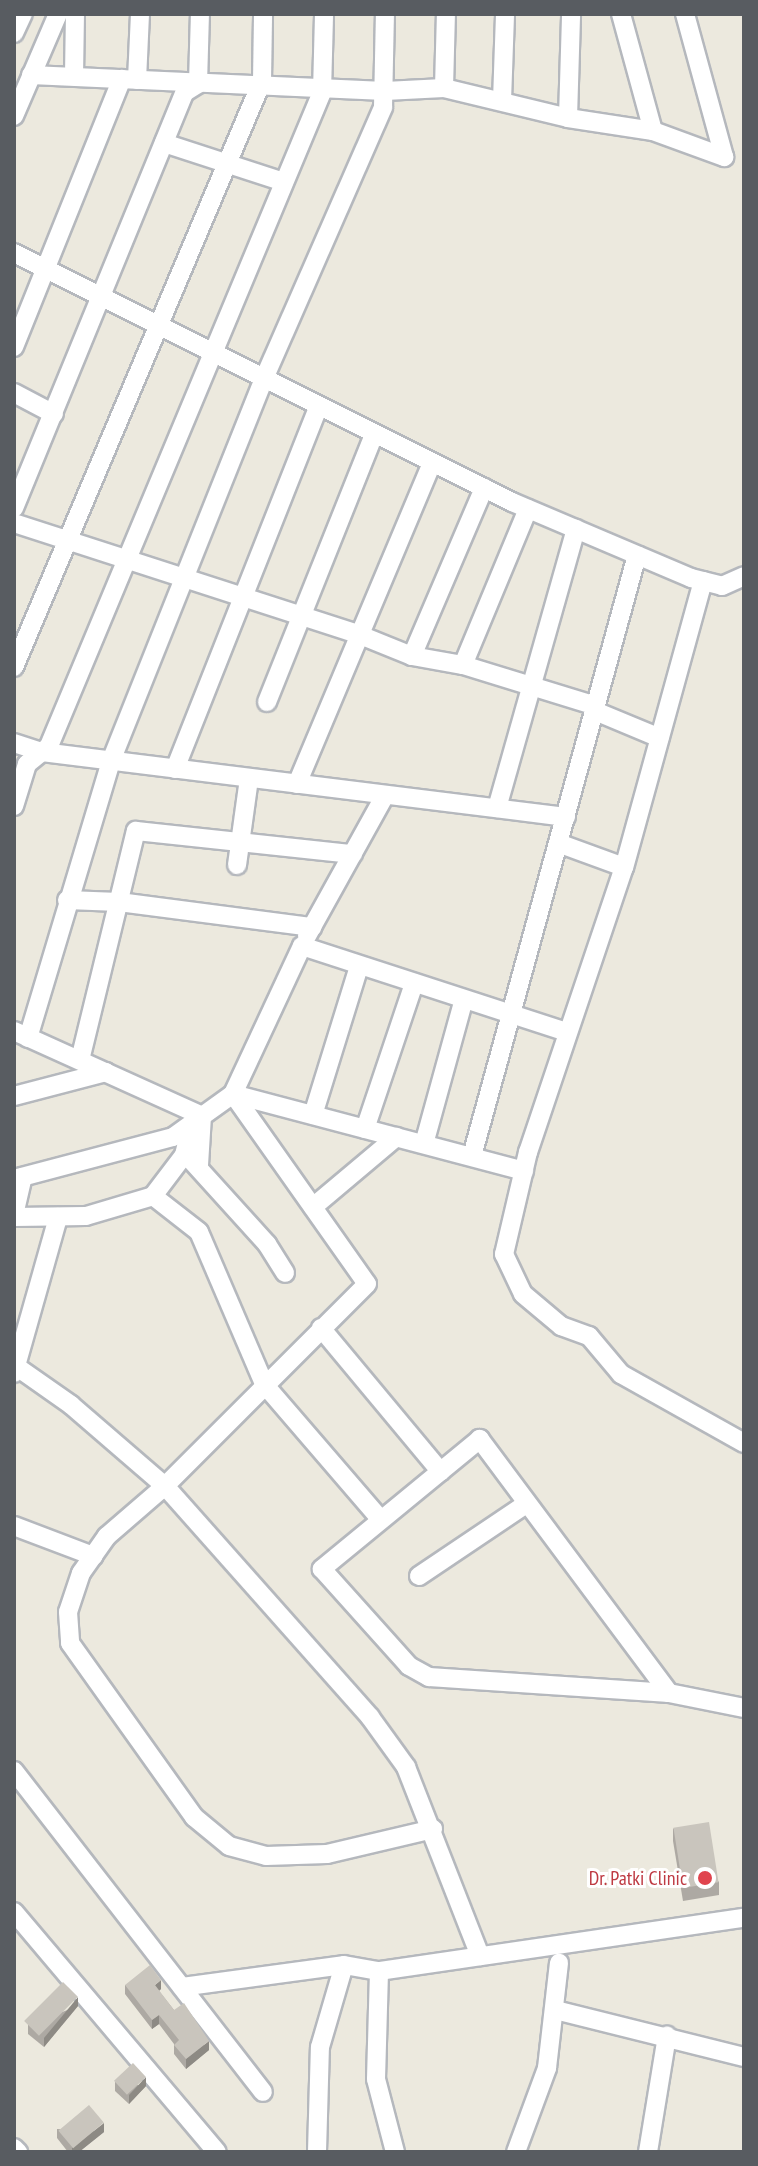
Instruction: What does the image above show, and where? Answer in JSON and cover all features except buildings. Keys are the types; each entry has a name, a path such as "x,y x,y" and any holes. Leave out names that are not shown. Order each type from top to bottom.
{"street":[{"path":"14,33 23,14"},
{"path":"14,116 58,14"},
{"path":"74,76 75,14"},
{"path":"14,347 44,269 129,79 140,14"},
{"path":"198,84 200,14"},
{"path":"14,667 262,81 263,14"},
{"path":"14,806 27,764 42,752 126,560 322,86 324,14"},
{"path":"197,1120 106,1072 21,1034 111,761 263,381 383,107 385,14"},
{"path":"444,88 446,14"},
{"path":"502,101 505,14"},
{"path":"568,118 571,14"},
{"path":"621,14 653,131"},
{"path":"31,75 198,84 262,81 385,91 444,88 568,118 653,131 724,157 685,14"},
{"path":"14,508 185,92 198,84"},
{"path":"164,143 284,182"},
{"path":"14,253 263,381 528,509 703,581 722,586 744,576"},
{"path":"14,393 54,414"},
{"path":"175,769 318,408"},
{"path":"267,702 374,435"},
{"path":"297,784 432,463"},
{"path":"412,656 484,488"},
{"path":"463,665 528,509"},
{"path":"14,523 360,635 412,656 463,665 530,690 596,706"},
{"path":"497,808 576,529"},
{"path":"472,1156 637,555"},
{"path":"703,581 624,867 567,1032 524,1171 504,1254 523,1294 561,1326 589,1336 621,1374 744,1443"},
{"path":"596,706 595,711 660,738"},
{"path":"14,743 42,752 566,817"},
{"path":"237,865 249,779"},
{"path":"197,1120 191,1160 153,1196 86,1216 14,1216 18,1178 173,1137 233,1094 302,946 385,795"},
{"path":"80,1060 136,831 353,854"},
{"path":"558,843 624,867"},
{"path":"67,900 119,902 312,927"},
{"path":"302,946 567,1032"},
{"path":"313,1115 359,966"},
{"path":"365,1129 414,983"},
{"path":"424,1144 464,999"},
{"path":"19,1090 106,1072"},
{"path":"233,1094 524,1171"},
{"path":"233,1094 367,1284 165,1486 107,1536 81,1573 68,1612 70,1643 194,1817 229,1846 266,1856 327,1854 433,1829"},
{"path":"313,1207 396,1137"},
{"path":"191,1160 285,1273"},
{"path":"153,1196 199,1232 264,1384 381,1520"},
{"path":"58,1217 15,1370 71,1405 165,1486 370,1717 406,1767 433,1829 447,1878 480,1956"},
{"path":"321,1328 441,1472"},
{"path":"669,1693 480,1439 322,1569 409,1666 429,1677 669,1693 744,1708"},
{"path":"419,1576 526,1504"},
{"path":"14,1526 93,1556"},
{"path":"14,1771 263,2092"},
{"path":"15,1915 217,2152"},
{"path":"182,1987 344,1965 379,1971 744,1918"},
{"path":"516,2152 547,2068 559,1963"},
{"path":"317,2152 320,2047 344,1965"},
{"path":"379,1971 376,2079 395,2152"},
{"path":"555,2010 744,2057"},
{"path":"648,2152 667,2036"}],"place":[{"name":"Dr. Patki Clinic","path":"705,1878"}]}
